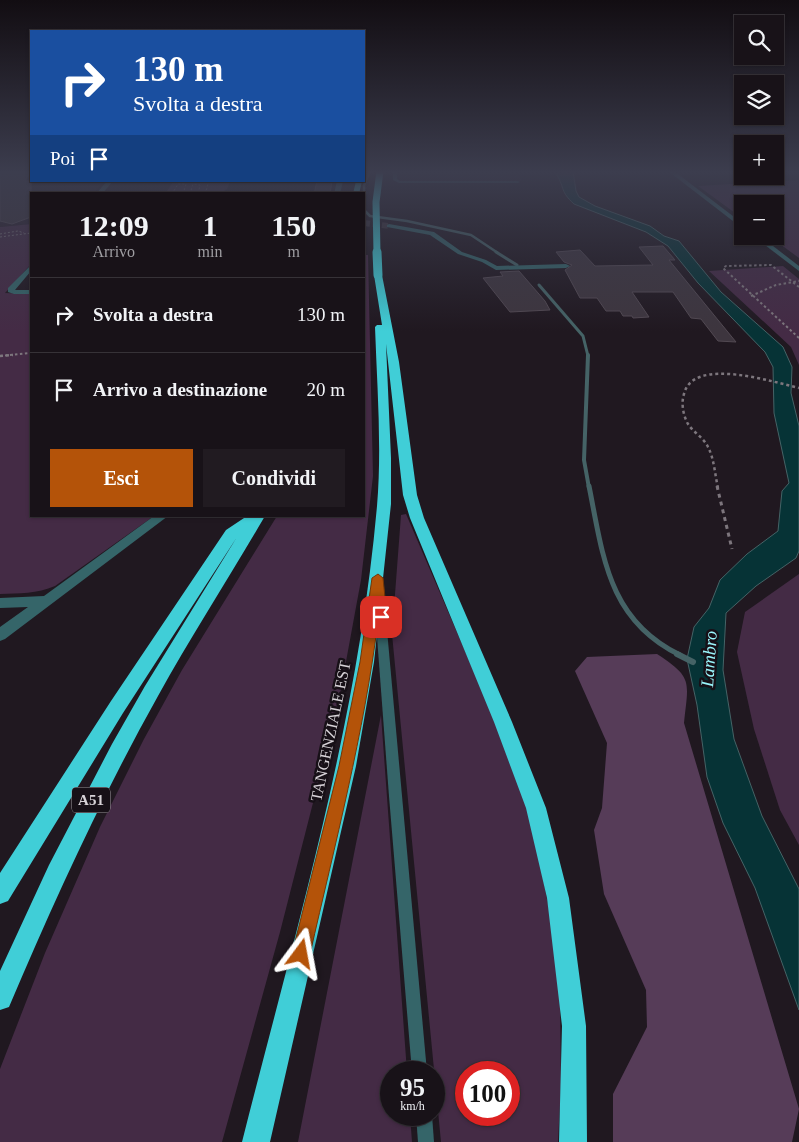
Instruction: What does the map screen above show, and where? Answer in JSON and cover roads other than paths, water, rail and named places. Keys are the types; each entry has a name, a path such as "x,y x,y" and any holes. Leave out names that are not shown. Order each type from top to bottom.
{"highway":[{"name":"TANGENZIALE EST","path":"256,1142 346,766 366,662 378,578 390,399 378,275 376,224"},
{"path":"378,275 394,362 390,399 410,496 417,518 503,722 536,808 558,898 574,1026 573,1142"},
{"name":"A51","path":"0,998 91,800 157,680 192,608 257,517"},
{"path":"0,893 6,881 192,608"}],"street":[{"path":"389,226 432,233 460,253 484,261 496,268 566,266"},
{"path":"768,245 799,269"},
{"path":"30,268 11,290 14,292 30,292"},
{"path":"0,635 161,517"},
{"path":"0,604 45,602"}],"lane":[{"path":"378,578 395,796 419,1061"},
{"path":"425,1126 426,1142"}],"water":[{"name":"Lambro","path":"626,224 645,224 664,236 679,241 721,292 783,347 792,367 791,393 799,426 799,551 796,558 756,586 726,613 723,670 734,739 762,816 799,889 799,1010 755,888 723,823 707,777 697,705 687,659 694,627 709,608 720,580 747,554 778,531 782,491 789,483 774,413 773,367 765,352 698,283 668,246 646,232"}],"waterway":[{"path":"422,224 471,235 498,253"},
{"path":"496,252 517,265"},
{"path":"539,285 583,336 588,356"},
{"path":"588,356 584,460 589,488"},
{"path":"589,486 605,561 623,605 637,624 656,641 680,655"},
{"name":"Lambro","path":"677,654 693,662"}],"tunnel":[{"path":"375,224 389,226"}]}
